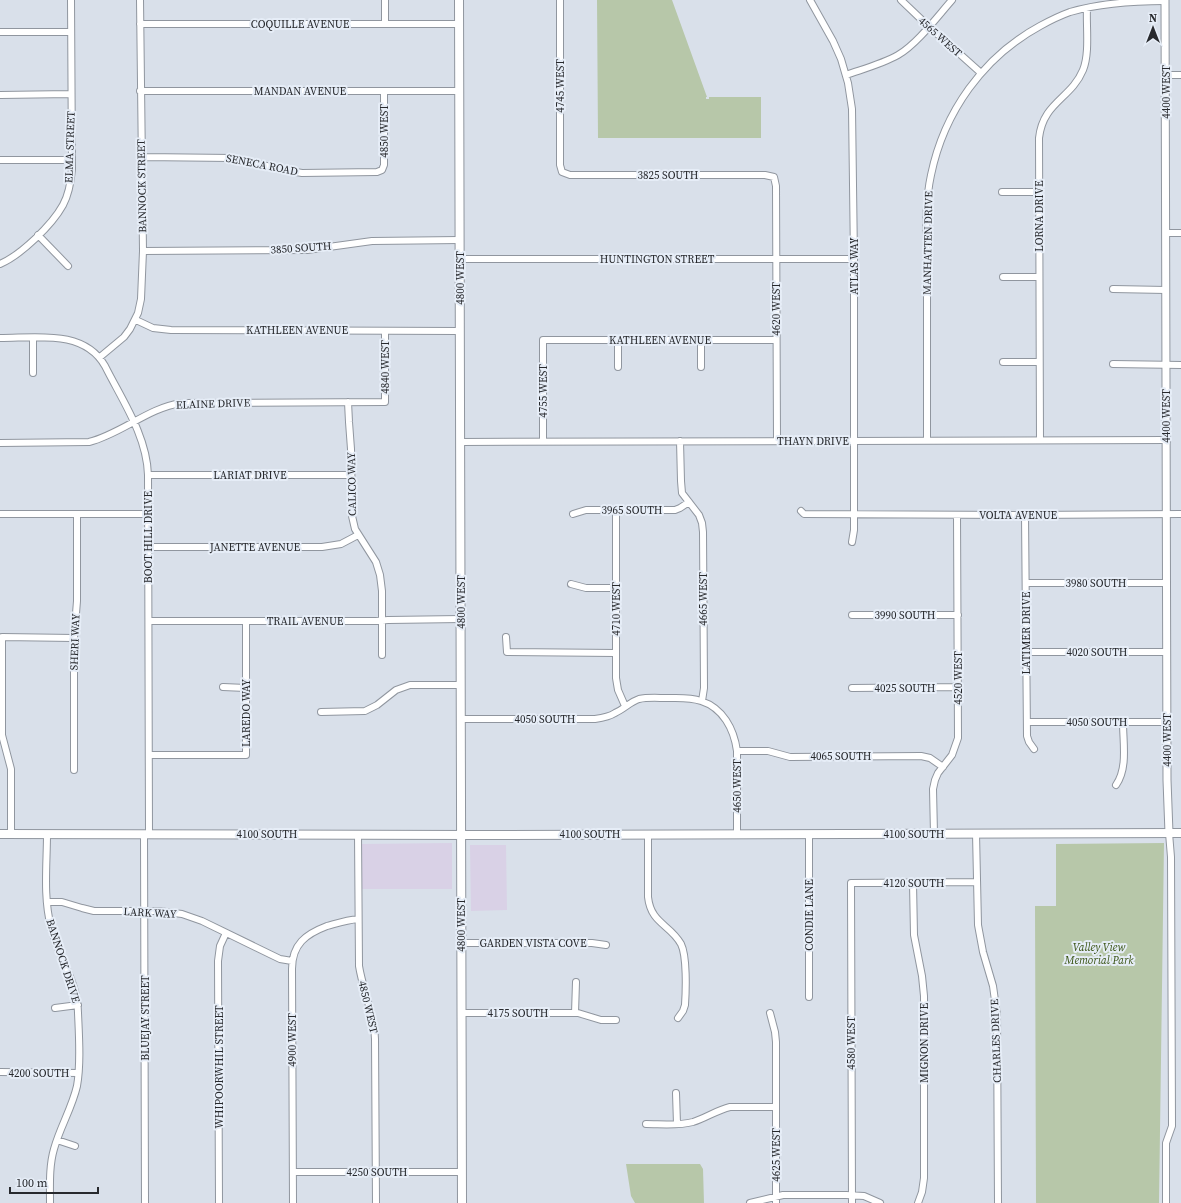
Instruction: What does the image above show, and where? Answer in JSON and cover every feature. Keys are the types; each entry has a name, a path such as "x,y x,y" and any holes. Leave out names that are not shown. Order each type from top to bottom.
{"main road":[{"name":"4800 WEST","path":"459,0 462,1203"},
{"name":"4100 SOUTH","path":"0,834 461,835 1181,833"}],"street":[{"name":"ELMA STREET","path":"0,264 16,255 56,216 65,201 71,179 71,0"},
{"name":"BANNOCK STREET","path":"100,357 124,337 136,320 141,299 143,251 140,0"},
{"path":"385,0 385,24"},
{"name":"4745 WEST","path":"560,0 560,165 562,172"},
{"name":"ATLAS WAY","path":"810,0 833,41 846,75 852,100 854,259 854,530 852,542"},
{"name":"4565 WEST","path":"901,0 928,27 981,73"},
{"path":"846,75 873,66 898,55 909,47 952,0"},
{"name":"MANHATTEN DRIVE","path":"927,440 927,198 935,155 953,113 966,92 981,73 1004,50 1028,33 1068,13 1087,8 1125,2 1166,1"},
{"name":"4400 WEST","path":"1166,1 1167,722 1169,833"},
{"name":"LORNA DRIVE","path":"1040,440 1040,130 1046,114 1074,85 1084,68 1087,8"},
{"name":"COQUILLE AVENUE","path":"140,24 459,24"},
{"path":"0,32 71,32"},
{"path":"1166,75 1181,75"},
{"name":"MANDAN AVENUE","path":"140,91 459,91"},
{"name":"4850 WEST","path":"382,170 385,157 384,91"},
{"path":"0,95 72,94"},
{"name":"SENECA ROAD","path":"142,157 232,158 302,173 372,173 382,170"},
{"path":"0,160 72,160"},
{"name":"3825 SOUTH","path":"562,172 570,175 765,175 774,177"},
{"name":"4620 WEST","path":"774,177 776,186 777,441"},
{"path":"1002,192 1039,192"},
{"path":"1166,233 1181,233"},
{"path":"38,235 68,266"},
{"name":"3850 SOUTH","path":"143,251 307,250 372,241 460,240"},
{"name":"HUNTINGTON STREET","path":"460,259 854,259"},
{"path":"1003,277 1039,277"},
{"path":"1113,290 1166,290"},
{"name":"KATHLEEN AVENUE","path":"136,320 154,328 171,330 460,331"},
{"name":"4840 WEST","path":"385,331 385,402"},
{"name":"BOOT HILL DRIVE","path":"0,338 60,338 73,340 84,345 100,357 134,422 145,451 148,475 149,621 149,755 146,834"},
{"path":"33,338 33,373"},
{"name":"KATHLEEN AVENUE","path":"543,340 776,340"},
{"name":"4755 WEST","path":"543,340 543,441"},
{"path":"618,340 618,366"},
{"path":"701,340 701,367"},
{"path":"1003,362 1039,362"},
{"path":"1113,364 1181,365"},
{"name":"CALICO WAY","path":"348,402 351,449 352,516 358,535 374,559 379,570 382,586 382,655"},
{"name":"ELAINE DRIVE","path":"0,443 89,442 103,437 167,406 181,403 385,402"},
{"name":"THAYN DRIVE","path":"460,442 1166,440"},
{"name":"4665 WEST","path":"680,441 681,488 684,497 699,515 702,522 703,532 704,688 702,701"},
{"name":"LARIAT DRIVE","path":"148,475 351,475"},
{"name":"3965 SOUTH","path":"573,514 586,510 675,510 689,502"},
{"name":"4710 WEST","path":"616,510 616,653 618,690 625,706"},
{"name":"VOLTA AVENUE","path":"801,511 804,514 1181,514"},
{"path":"0,514 148,514"},
{"name":"SHERI WAY","path":"74,770 74,638 77,601 77,514"},
{"name":"4520 WEST","path":"934,834 934,785 936,777 952,755 957,742 958,515"},
{"name":"LATIMER DRIVE","path":"1025,515 1027,722 1028,739 1034,750"},
{"name":"JANETTE AVENUE","path":"148,547 327,547 340,544 358,535"},
{"name":"3980 SOUTH","path":"1026,584 1167,583"},
{"path":"571,584 586,588 616,588"},
{"name":"3990 SOUTH","path":"852,615 958,615"},
{"name":"TRAIL AVENUE","path":"149,621 461,619"},
{"name":"LAREDO WAY","path":"149,755 246,755 246,621"},
{"path":"11,834 11,769 2,736 2,637 74,638"},
{"path":"506,637 507,652 616,653"},
{"name":"4020 SOUTH","path":"1026,652 1167,652"},
{"path":"321,712 365,711 377,705 396,690 410,685 461,685"},
{"path":"223,687 246,688"},
{"name":"4025 SOUTH","path":"852,688 958,687"},
{"name":"4050 SOUTH","path":"461,718 594,719 611,715 633,702 646,698 682,698 702,701"},
{"name":"4650 WEST","path":"702,701 711,706 725,718 733,731 737,751 737,834"},
{"name":"4050 SOUTH","path":"1027,722 1167,722"},
{"path":"1116,785 1121,778 1123,770 1123,722"},
{"name":"4065 SOUTH","path":"737,751 771,751 790,757 920,756 930,758 943,767"},
{"path":"1166,1203 1166,1143 1172,1126 1171,875 1169,833"},
{"name":"BANNOCK DRIVE","path":"47,834 47,902 51,929 72,981 78,1005 78,1073 73,1099 57,1140 51,1163 50,1203"},
{"name":"BLUEJAY STREET","path":"145,1203 144,911 146,834"},
{"name":"4850 WEST","path":"358,834 359,966 372,1015 375,1033 376,1203"},
{"path":"648,834 648,897 650,907 657,920 678,939 684,956 685,1005 678,1018"},
{"name":"CONDIE LANE","path":"809,834 809,997"},
{"name":"CHARLES DRIVE","path":"976,834 978,925 983,952 993,986 997,1015 998,1203"},
{"name":"4120 SOUTH","path":"851,883 977,882"},
{"name":"4580 WEST","path":"851,883 852,1203"},
{"name":"MIGNON DRIVE","path":"913,883 914,927 924,996 924,1178 922,1192 918,1203"},
{"name":"LARK WAY","path":"47,902 62,902 94,911 170,912 189,916 280,959 292,961"},
{"name":"4900 WEST","path":"293,1203 292,961 298,945 308,935 341,922 358,919"},
{"name":"WHIPOORWHIL STREET","path":"219,1203 218,961 220,946 226,933"},
{"name":"GARDEN VISTA COVE","path":"461,943 592,943 606,945"},
{"path":"575,1013 576,982"},
{"path":"55,1008 78,1005"},
{"name":"4175 SOUTH","path":"461,1013 582,1013 601,1020 616,1020"},
{"name":"4625 WEST","path":"770,1013 776,1042 776,1203"},
{"name":"4200 SOUTH","path":"0,1072 78,1073"},
{"path":"676,1093 677,1124"},
{"path":"646,1124 677,1124 692,1122 719,1110 730,1107 776,1107"},
{"path":"57,1140 76,1146"},
{"name":"4250 SOUTH","path":"293,1172 462,1172"},
{"path":"750,1203 764,1200 776,1195 852,1195 864,1196 880,1203"}],"shaded area":[{"path":"452,843 452,889 362,889 361,844"},
{"path":"470,845 506,845 507,910 471,911"}],"green space":[{"path":"597,0 672,0 707,97 706,99 709,99 709,97 761,97 761,138 598,138"},
{"name":"Valley View Memorial Park","path":"1164,843 1159,1203 1036,1203 1035,906 1056,906 1056,844"},
{"path":"626,1164 700,1164 703,1169 704,1203 635,1203 631,1196"}]}
